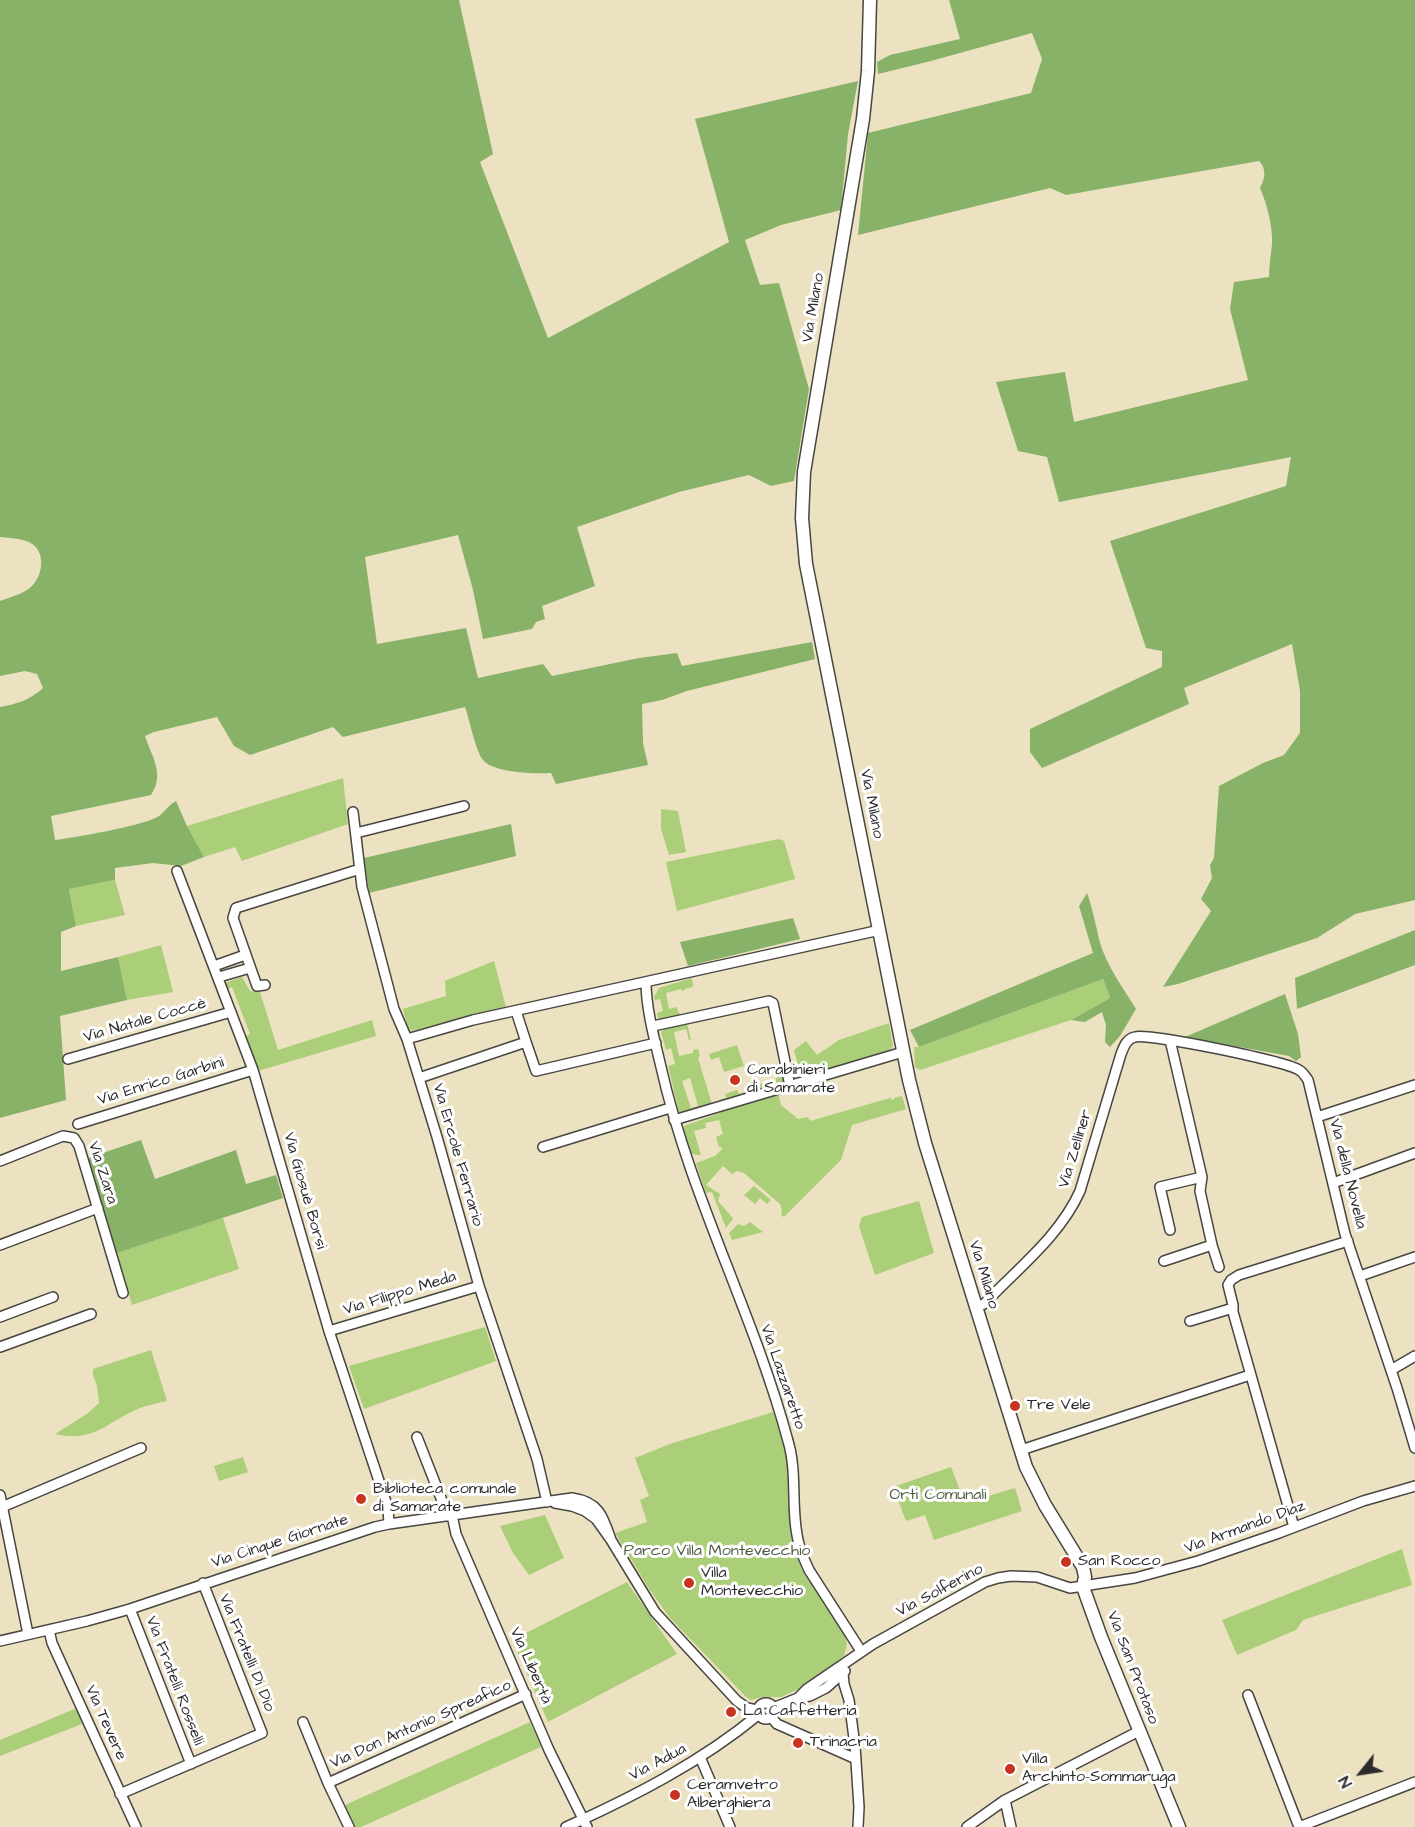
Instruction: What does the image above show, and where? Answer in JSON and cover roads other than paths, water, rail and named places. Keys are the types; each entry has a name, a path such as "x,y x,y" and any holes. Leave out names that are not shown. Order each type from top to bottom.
{"street":[{"name":"Via Milano","path":"870,0 866,95 806,457 802,518 808,573 903,1052 925,1143 1026,1467 1083,1567 1085,1578 1083,1587"},
{"path":"356,833 464,806"},
{"name":"Via Ercole Ferrario","path":"353,812 362,887 394,1009 407,1039 479,1286 537,1459 547,1502"},
{"path":"265,986 257,986 245,956 233,918 236,908 360,869"},
{"name":"Via Giosuè Borsi","path":"177,871 253,1070 329,1331 388,1508 389,1524"},
{"path":"407,1039 473,1020 880,930"},
{"path":"214,966 245,956"},
{"path":"219,977 250,968"},
{"name":"Via Lazzaretto","path":"646,982 670,1108 789,1442 798,1542 809,1570 861,1651"},
{"path":"653,1026 769,1001 773,1003 790,1086"},
{"path":"516,1011 536,1071 656,1043"},
{"name":"Via Natale Coccè","path":"68,1059 231,1012"},
{"name":"Via della Novella","path":"1134,1037 1170,1040 1272,1061 1298,1069 1308,1080 1347,1241 1415,1448"},
{"name":"Via Zelliner","path":"975,1307 984,1304 1037,1250 1072,1207 1080,1191 1121,1054 1126,1042 1134,1037"},
{"path":"1170,1040 1202,1177 1200,1191 1219,1267"},
{"path":"419,1078 526,1042"},
{"path":"674,1120 903,1052"},
{"name":"Via Enrico Garbini","path":"78,1124 253,1070"},
{"path":"1317,1117 1415,1085"},
{"path":"543,1147 670,1108"},
{"name":"Via Zara","path":"0,1161 63,1136 74,1138 80,1146 123,1293"},
{"path":"1333,1183 1415,1153"},
{"path":"1170,1230 1160,1187 1202,1177"},
{"path":"0,1245 98,1208"},
{"path":"1294,1527 1250,1375 1228,1285 1239,1275 1347,1241"},
{"path":"1164,1261 1212,1245"},
{"path":"1360,1276 1415,1257"},
{"name":"Via Filippo Meda","path":"329,1331 479,1286"},
{"path":"0,1317 53,1297"},
{"path":"1190,1322 1233,1308"},
{"path":"0,1347 91,1314"},
{"path":"1391,1370 1415,1356"},
{"path":"1021,1450 1250,1375"},
{"name":"Via Libertà","path":"417,1437 549,1750 585,1823"},
{"path":"2,1507 141,1448"},
{"name":"Via Armando Diaz","path":"1083,1587 1176,1569 1363,1501 1415,1486"},
{"path":"0,1495 28,1634"},
{"name":"Via Cinque Giornate","path":"0,1641 130,1609 375,1527 572,1498 597,1508 611,1540 655,1612 737,1701 764,1719 772,1713"},
{"name":"Via Solferino","path":"798,1698 810,1696 830,1685 861,1651 971,1588 998,1578 1037,1577 1070,1588 1083,1587"},
{"name":"Via Fratelli Di Dio","path":"191,1764 262,1733 203,1583"},
{"name":"Via San Protaso","path":"1083,1587 1138,1731 1179,1827"},
{"name":"Via Fratelli Rosselli","path":"130,1609 191,1764"},
{"name":"Via Tevere","path":"49,1630 52,1643 136,1827"},
{"name":"Via Solferino","path":"758,1713 761,1704 768,1703 772,1713 798,1698 853,1659"},
{"path":"843,1673 849,1700 856,1759 858,1827"},
{"path":"819,1681 842,1691 849,1700"},
{"name":"Via Don Antonio Spreafico","path":"327,1783 526,1694"},
{"path":"1248,1695 1299,1827 1415,1782"},
{"name":"Via Adua","path":"566,1827 585,1823 700,1757 758,1713"},
{"path":"772,1713 777,1724 856,1759"},
{"name":"Via Don Antonio Spreafico","path":"303,1722 327,1783 349,1827"},
{"path":"967,1827 1005,1800 1138,1731"},
{"path":"700,1757 730,1827"},
{"path":"120,1794 191,1764"},
{"path":"1005,1800 1011,1827"}],"place":[{"name":"Carabinieri di Samarate","path":"735,1080"},
{"name":"Tre Vele","path":"1015,1406"},
{"name":"Biblioteca comunale di Samarate","path":"361,1499"},
{"name":"San Rocco","path":"1066,1562"},
{"name":"Villa Montevecchio","path":"689,1583"},
{"name":"La Caffetteria","path":"731,1712"},
{"name":"Trinacria","path":"798,1743"},
{"name":"Villa Archinto-Sommaruga","path":"1010,1769"},
{"name":"Ceramvetro Alberghiera","path":"675,1795"}],"park label":[{"name":"Orti Comunali","path":"938,1496"},
{"name":"Parco Villa Montevecchio","path":"717,1552"}]}
